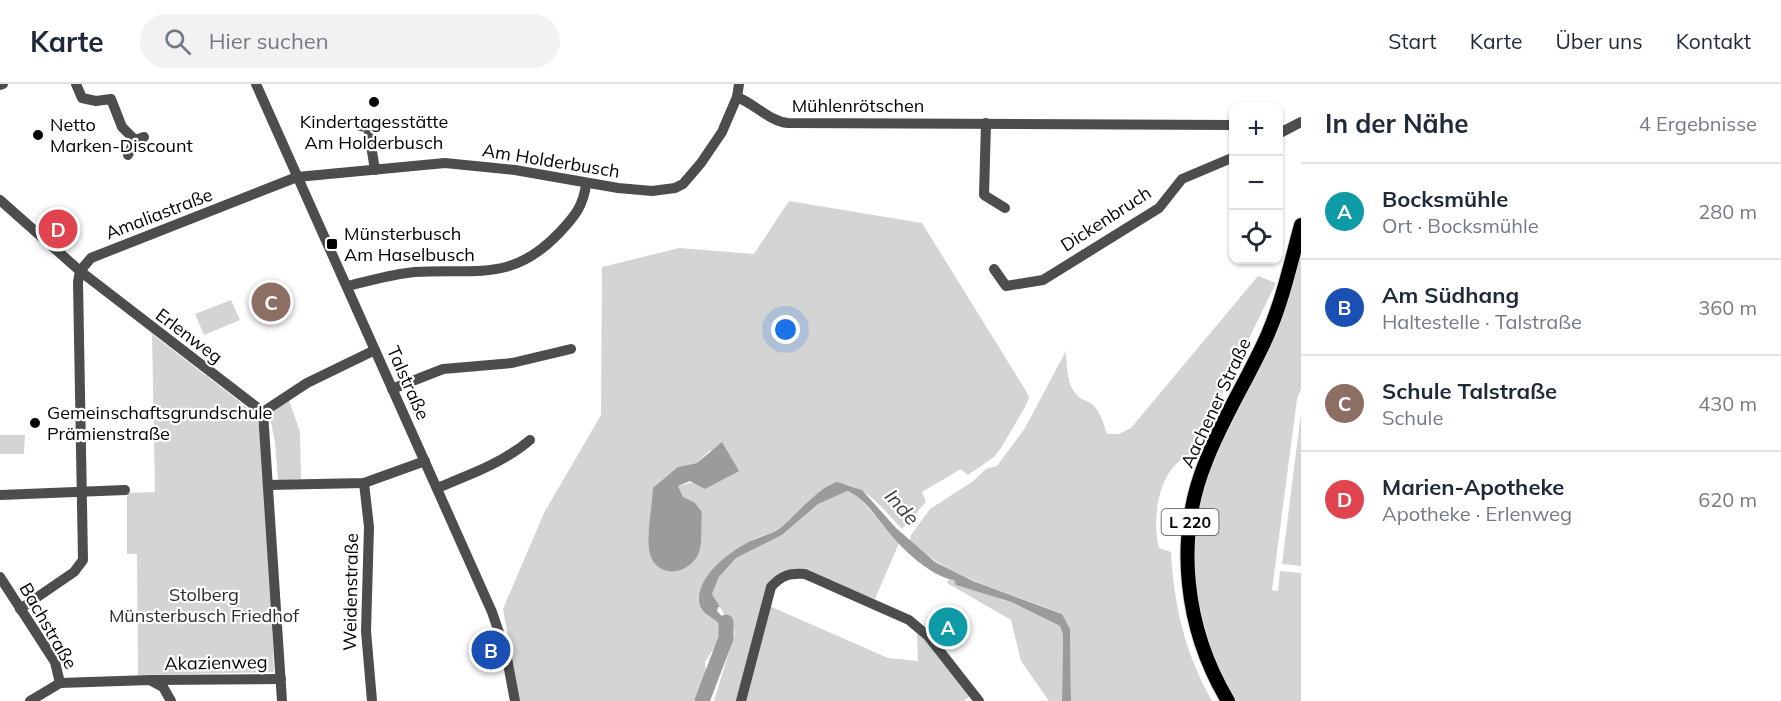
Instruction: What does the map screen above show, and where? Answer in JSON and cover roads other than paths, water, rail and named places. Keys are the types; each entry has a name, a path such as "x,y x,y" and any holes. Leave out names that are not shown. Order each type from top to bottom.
{"main road":[{"name":"Aachener Straße","path":"1228,701 1206,658 1196,628 1189,590 1187,552 1192,507 1205,462 1277,312 1301,225"}],"street":[{"path":"76,84 82,98 96,101 111,99 122,128 139,138 129,155"},
{"name":"Talstraße","path":"256,84 492,612 506,653 515,701"},
{"name":"Am Holderbusch","path":"297,177 446,163 515,170 586,185 664,190 683,184 722,132 737,97 739,84"},
{"name":"Mühlenrötschen","path":"737,97 752,103 770,117 788,123 1229,125"},
{"path":"1283,129 1301,122"},
{"path":"986,123 984,195 1005,208"},
{"path":"360,126 368,127 375,170"},
{"name":"Dickenbruch","path":"994,269 1006,286 1043,280 1159,208 1182,179 1229,160"},
{"name":"Amaliastraße","path":"80,271 91,258 297,177"},
{"path":"347,286 416,272 496,271 526,261 549,244 577,214 583,203 586,185"},
{"name":"Erlenweg","path":"0,200 80,271 263,412"},
{"path":"20,609 74,572 83,560 78,293 80,271"},
{"path":"392,389 443,369 512,363 571,349"},
{"path":"282,701 263,412 307,382 375,350"},
{"path":"437,488 516,452 530,440"},
{"path":"268,485 364,483 425,461"},
{"name":"Weidenstraße","path":"364,483 369,527 366,630 372,701"},
{"path":"0,495 125,490"},
{"path":"741,701 771,587 780,577 792,573 805,574 909,620 928,636 979,701"},
{"name":"Bachstraße","path":"0,577 55,662 60,683 150,680"},
{"name":"Akazienweg","path":"150,680 281,679"},
{"path":"150,680 163,687 171,701"},
{"path":"37,699 60,683"}],"waterway":[{"name":"Inde","path":"702,701 726,638 726,622"}],"place":[{"name":"Kindertagesstätte Am Holderbusch","path":"374,102"},
{"name":"Netto Marken-Discount","path":"38,135"},
{"name":"Marien-Apotheke","path":"58,229"},
{"name":"Münsterbusch Am Haselbusch","path":"332,244"},
{"name":"Schule Talstraße","path":"271,302"},
{"name":"Gemeinschaftsgrundschule Prämienstraße","path":"35,423"},
{"name":"Bocksmühle","path":"948,627"},
{"name":"Am Südhang","path":"491,650"}],"park label":[{"name":"Stolberg Münsterbusch Friedhof","path":"204,605"}]}
